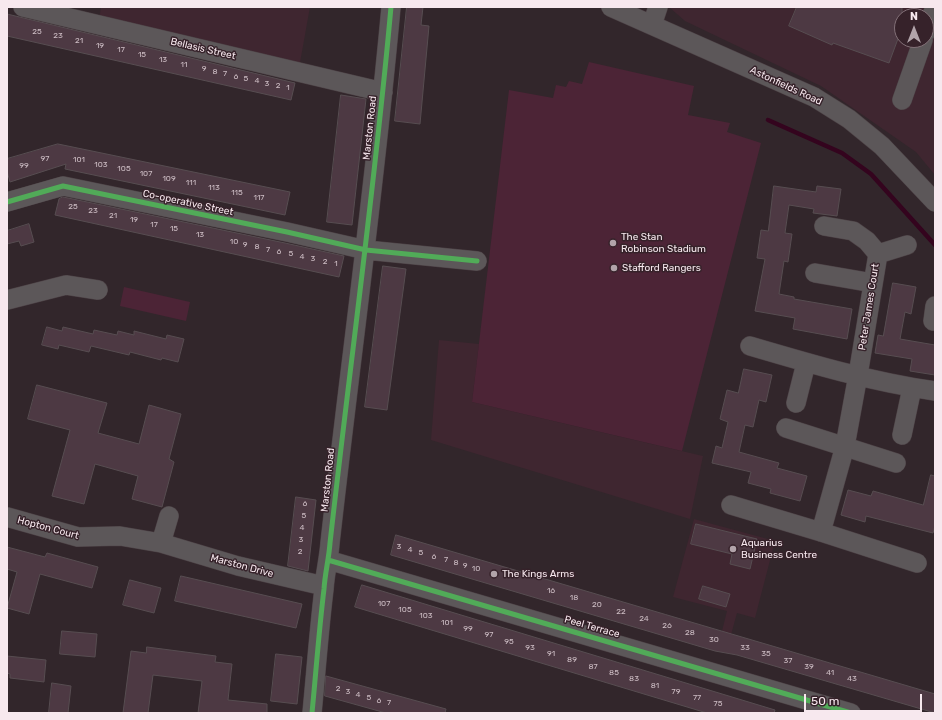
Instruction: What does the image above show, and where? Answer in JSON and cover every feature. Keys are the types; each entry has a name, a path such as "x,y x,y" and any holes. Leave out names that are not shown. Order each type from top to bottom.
{"street":[{"name":"Bellasis Street","path":"23,7 383,92"},
{"name":"Marston Road","path":"314,712 324,586 366,250 391,7"},
{"name":"Astonfields Road","path":"611,7 814,97 849,119 882,146 935,202"},
{"path":"652,25 658,7"},
{"path":"902,100 920,48"},
{"name":"Co-operative Street","path":"7,202 63,186 287,232 366,250"},
{"name":"Peter James Court","path":"821,532 845,446 878,254 867,240 853,230 824,226"},
{"path":"878,254 907,245"},
{"path":"366,250 477,261"},
{"path":"815,273 873,283"},
{"path":"7,300 66,285 98,290"},
{"path":"935,306 933,321 935,321"},
{"path":"750,346 806,363 912,388 935,391"},
{"path":"796,403 806,363"},
{"path":"902,435 912,388"},
{"path":"786,428 896,463"},
{"path":"731,505 917,563"},
{"path":"161,543 169,516"},
{"name":"Hopton Court","path":"7,517 78,537 120,536 161,543"},
{"name":"Marston Drive","path":"161,543 238,566 324,586"},
{"name":"Peel Terrace","path":"328,560 851,713"}],"shaded area":[{"path":"101,7 310,7 299,68 98,27"},
{"path":"669,7 935,7 935,175 916,152 821,86 685,21"},
{"name":"The Stan Robinson Stadium","path":"589,62 694,86 688,115 730,123 727,132 761,143 682,451 472,402 509,90 553,98 556,85 566,87 569,81 582,84"},
{"path":"124,287 190,302 186,321 120,306"},
{"path":"439,340 479,344 472,402 703,456 690,519 431,440"},
{"path":"694,519 775,541 755,618 737,613 726,653 717,651 727,611 673,597"}],"building":[{"path":"407,7 423,7 421,25 429,26 420,124 395,121"},
{"path":"797,7 902,7 894,8 895,48 889,63 833,43 832,45 789,26"},
{"path":"7,14 295,83 291,100 7,36"},
{"path":"341,95 366,99 352,225 327,222"},
{"path":"58,144 290,192 285,215 65,169 66,164 10,182 7,171 7,159"},
{"path":"774,186 816,192 817,186 841,189 837,216 813,213 814,209 789,205 785,233 792,234 788,262 784,261 779,294 794,297 794,299 852,309 847,339 793,329 795,318 755,311 765,259 757,258 761,230 768,231"},
{"path":"63,197 344,256 339,277 55,215 59,199"},
{"path":"29,224 34,242 21,246 19,241 7,244 7,231"},
{"path":"383,266 406,269 387,410 365,407"},
{"path":"893,283 916,287 911,314 905,312 900,339 935,345 935,375 910,371 912,359 875,353 878,335 883,336"},
{"path":"47,327 62,331 63,327 93,334 94,330 117,335 118,331 134,335 134,331 166,339 167,335 184,339 178,362 162,358 161,360 130,352 129,355 91,346 89,352 59,345 58,349 42,345"},
{"path":"744,369 772,375 766,402 759,400 753,427 745,425 739,452 779,463 777,468 807,476 800,501 770,493 771,489 748,483 751,472 712,463 716,446 722,448 728,422 720,419 727,390 738,393"},
{"path":"37,385 107,403 98,433 139,444 149,405 181,414 169,459 174,462 162,507 132,499 138,476 95,464 84,504 52,496 70,430 28,419"},
{"path":"931,475 935,476 935,526 933,533 866,516 865,522 841,515 848,490 871,496 873,491 923,505"},
{"path":"296,497 316,500 308,571 288,566"},
{"name":"Aquarius Business Centre","path":"696,524 757,539 750,569 730,564 732,554 691,544"},
{"path":"396,535 935,694 935,713 737,655 715,651 391,555"},
{"path":"7,547 45,557 47,553 98,567 92,588 40,574 29,614 7,608 17,572 7,569"},
{"path":"181,576 302,604 296,628 175,601"},
{"path":"130,580 161,588 154,613 123,605"},
{"path":"362,585 775,710 774,713 707,713 355,607"},
{"path":"703,586 730,594 726,607 699,599"},
{"path":"62,631 97,634 95,657 60,654"},
{"path":"147,647 216,656 215,662 232,664 228,700 267,704 267,713 198,713 202,681 153,675 148,713 123,713 131,651 146,653"},
{"path":"276,654 302,657 297,704 271,701"},
{"path":"7,656 46,660 44,682 10,678 10,674 7,673"},
{"path":"326,676 446,709 445,713 386,713 325,696"},
{"path":"52,683 71,686 68,713 49,713"}],"waterway":[{"path":"768,120 842,153 871,174 935,245"}],"cycle path":[{"path":"312,713 319,635 370,208 391,7"},
{"path":"7,202 63,186 287,232 366,250 477,261"},
{"path":"328,560 851,713"}],"place":[{"name":"The Stan Robinson Stadium","path":"613,243"},
{"name":"Stafford Rangers","path":"614,268"},
{"name":"Aquarius Business Centre","path":"733,549"},
{"name":"The Kings Arms","path":"494,574"}]}
